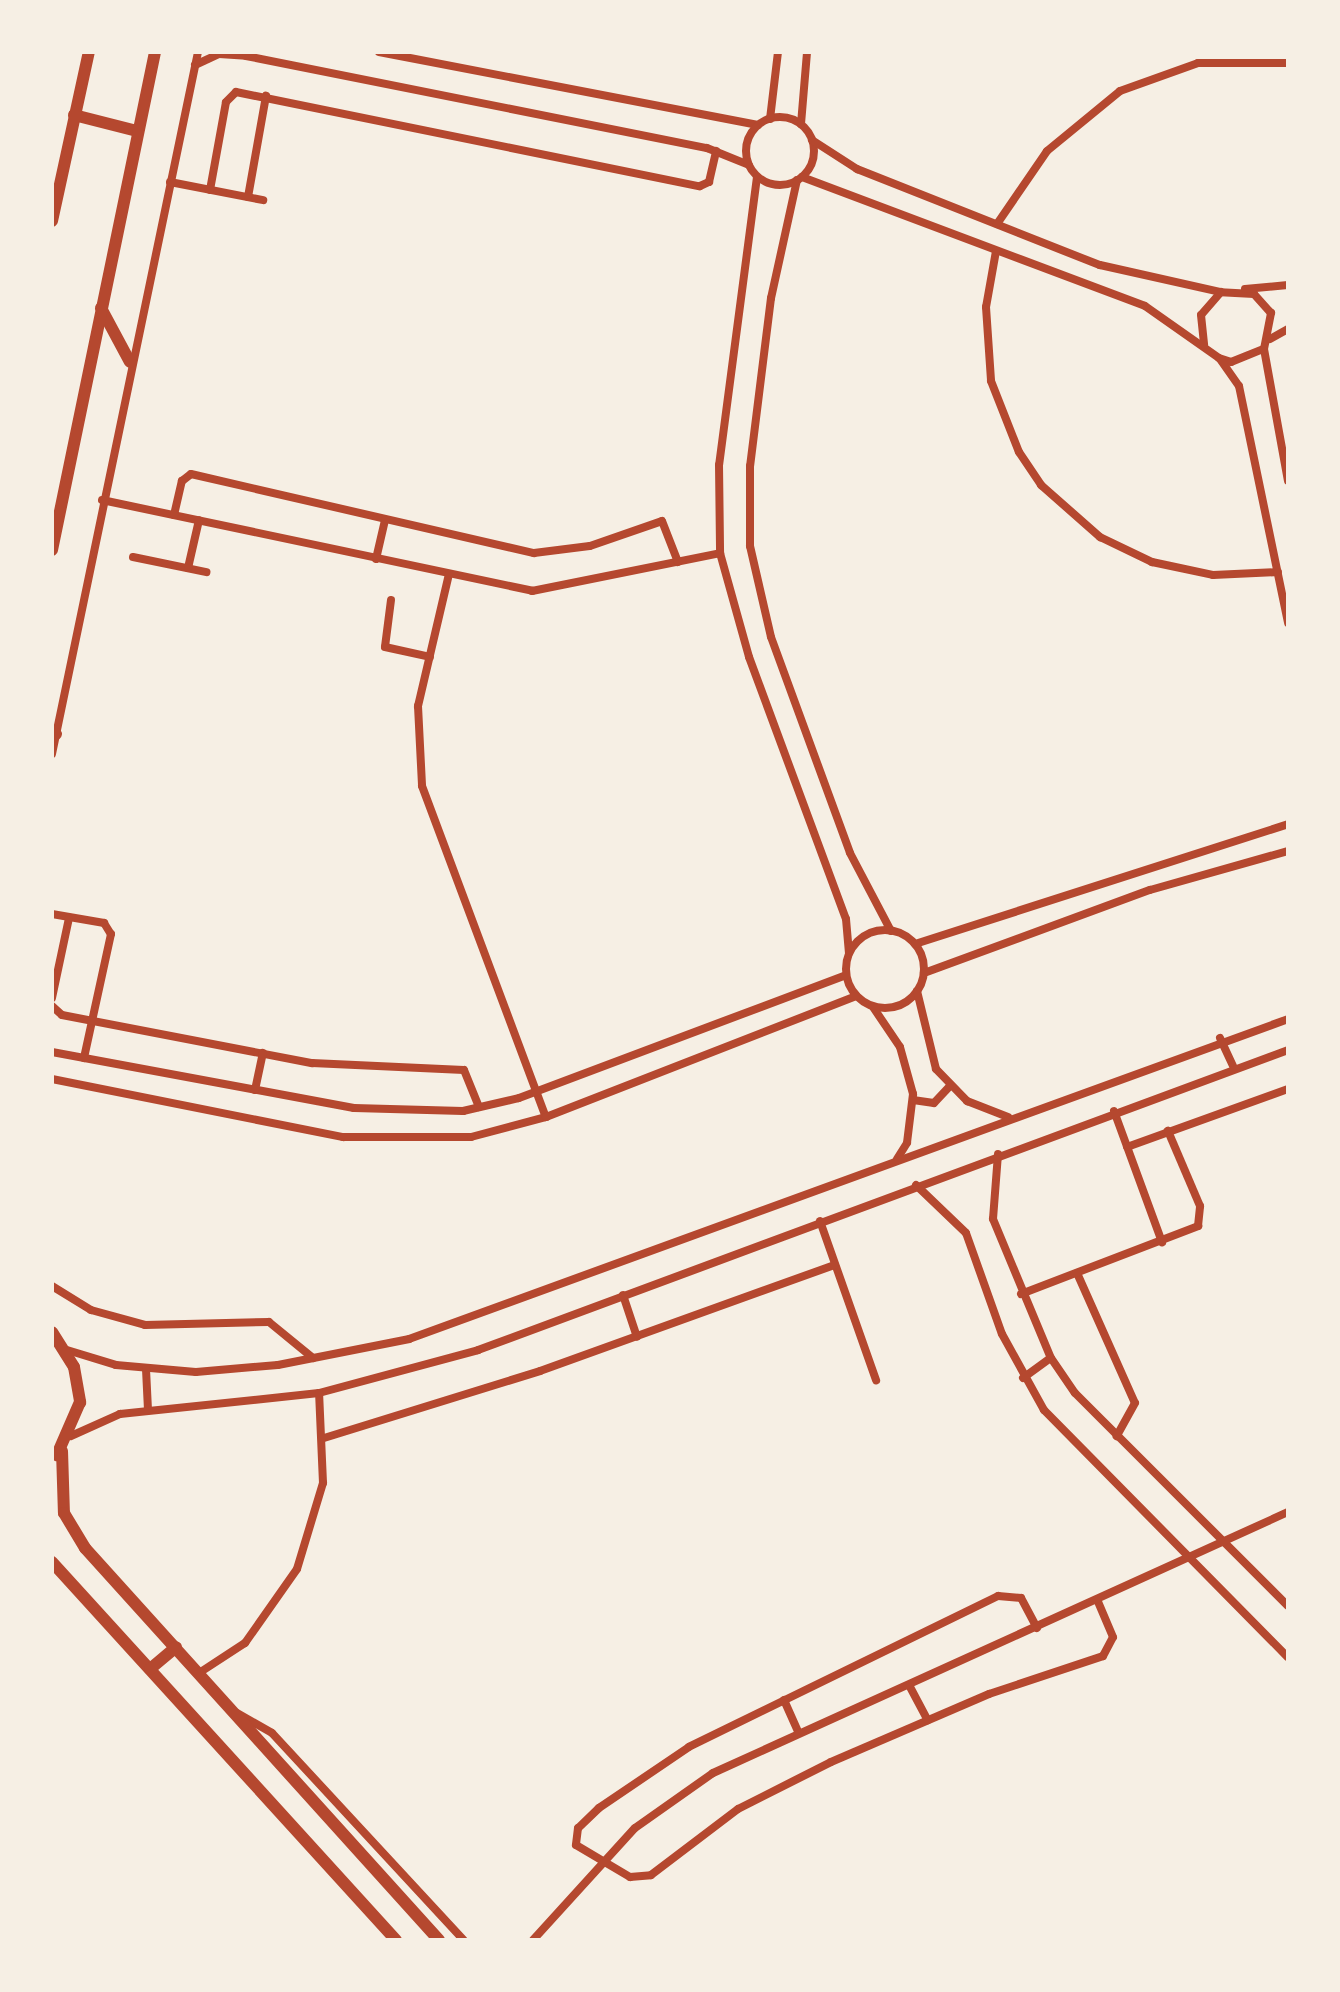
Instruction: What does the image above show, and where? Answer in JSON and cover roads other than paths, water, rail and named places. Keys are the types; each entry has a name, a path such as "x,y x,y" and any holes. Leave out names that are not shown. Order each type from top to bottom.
{"street":[{"path":"52,221 89,52"},
{"path":"52,550 155,52"},
{"path":"52,754 130,362 198,52"},
{"path":"379,52 758,125"},
{"path":"770,119 778,52"},
{"path":"807,52 801,124 812,140 844,163 1100,265 1221,292 1288,285"},
{"path":"194,65 232,54 716,151 749,165"},
{"path":"997,224 1047,151 1120,91 1198,63 1282,59"},
{"path":"210,190 226,102 236,92 700,186 709,182 716,151"},
{"path":"248,197 266,96"},
{"path":"74,115 137,131"},
{"path":"801,124 770,119 758,125 748,139 749,165 757,177 773,184 800,178 1145,306 1219,358 1239,386 1288,623"},
{"path":"812,140 812,160 800,178 771,298 750,466 750,546 771,637 850,853 891,931 915,944 924,973 917,991 902,1004 873,1006"},
{"path":"757,177 719,465 720,553 749,657 846,919 849,953 846,975 856,996 873,1006 900,1047 913,1100 907,1143 897,1159"},
{"path":"170,182 263,200"},
{"path":"996,251 986,307 991,381 1013,440 1041,485 1100,537 1152,562 1213,575 1278,572"},
{"path":"1219,358 1243,362 1264,349 1270,339 1271,313 1242,289"},
{"path":"1204,345 1201,315 1221,292"},
{"path":"101,308 130,362"},
{"path":"1270,339 1288,329"},
{"path":"1264,349 1288,481"},
{"path":"174,515 182,481 191,474 534,553 590,546 655,520 667,527 678,562"},
{"path":"102,500 449,574 552,591 720,553"},
{"path":"188,568 199,520"},
{"path":"376,559 385,520"},
{"path":"133,557 206,572"},
{"path":"449,574 417,732 422,786 546,1117"},
{"path":"391,600 385,647 430,657"},
{"path":"915,944 1288,824"},
{"path":"924,973 1137,895 1288,851"},
{"path":"52,914 104,923 111,934 84,1058"},
{"path":"52,998 69,918"},
{"path":"849,953 871,933 891,931"},
{"path":"52,1052 255,1090 409,1114 479,1107 537,1091 846,975"},
{"path":"917,991 923,1035 949,1087 1009,1118"},
{"path":"52,1079 386,1142 471,1137 546,1117 856,996"},
{"path":"52,1006 93,1021 361,1070 464,1070 479,1107"},
{"path":"67,1350 146,1369 196,1372 313,1358 486,1313 1220,1038 1288,1019"},
{"path":"1220,1038 1233,1066"},
{"path":"71,1436 104,1418 148,1410 319,1393 478,1350 1233,1066 1288,1050"},
{"path":"255,1090 263,1053"},
{"path":"913,1100 934,1103 949,1087"},
{"path":"1127,1147 1288,1089"},
{"path":"1114,1111 1162,1242"},
{"path":"1021,1294 1193,1231 1202,1216 1168,1131"},
{"path":"998,1154 990,1206 1021,1294 1051,1358 1117,1436 1220,1543 1288,1606"},
{"path":"916,1185 966,1233 1023,1378 1057,1424 1288,1657"},
{"path":"820,1221 876,1380"},
{"path":"324,1438 637,1337 834,1265"},
{"path":"1077,1273 1135,1403 1117,1436"},
{"path":"52,1286 91,1310 145,1325 269,1322 313,1358"},
{"path":"623,1295 637,1337"},
{"path":"52,1332 67,1350 80,1402 71,1436 57,1456 60,1492 73,1532 439,1940"},
{"path":"1023,1378 1051,1358"},
{"path":"146,1369 148,1410"},
{"path":"199,1673 253,1635 297,1569 314,1527 324,1438 319,1393"},
{"path":"533,1940 600,1861 672,1799 799,1733 1098,1601 1288,1512"},
{"path":"52,1562 396,1940"},
{"path":"1037,1628 1021,1598 998,1596 689,1747 599,1808 574,1840 600,1861 630,1877 651,1875 738,1809 928,1720 1103,1656 1113,1637 1098,1601"},
{"path":"150,1669 176,1647"},
{"path":"909,1685 928,1720"},
{"path":"784,1700 799,1733"},
{"path":"233,1711 272,1733 464,1940"}]}
